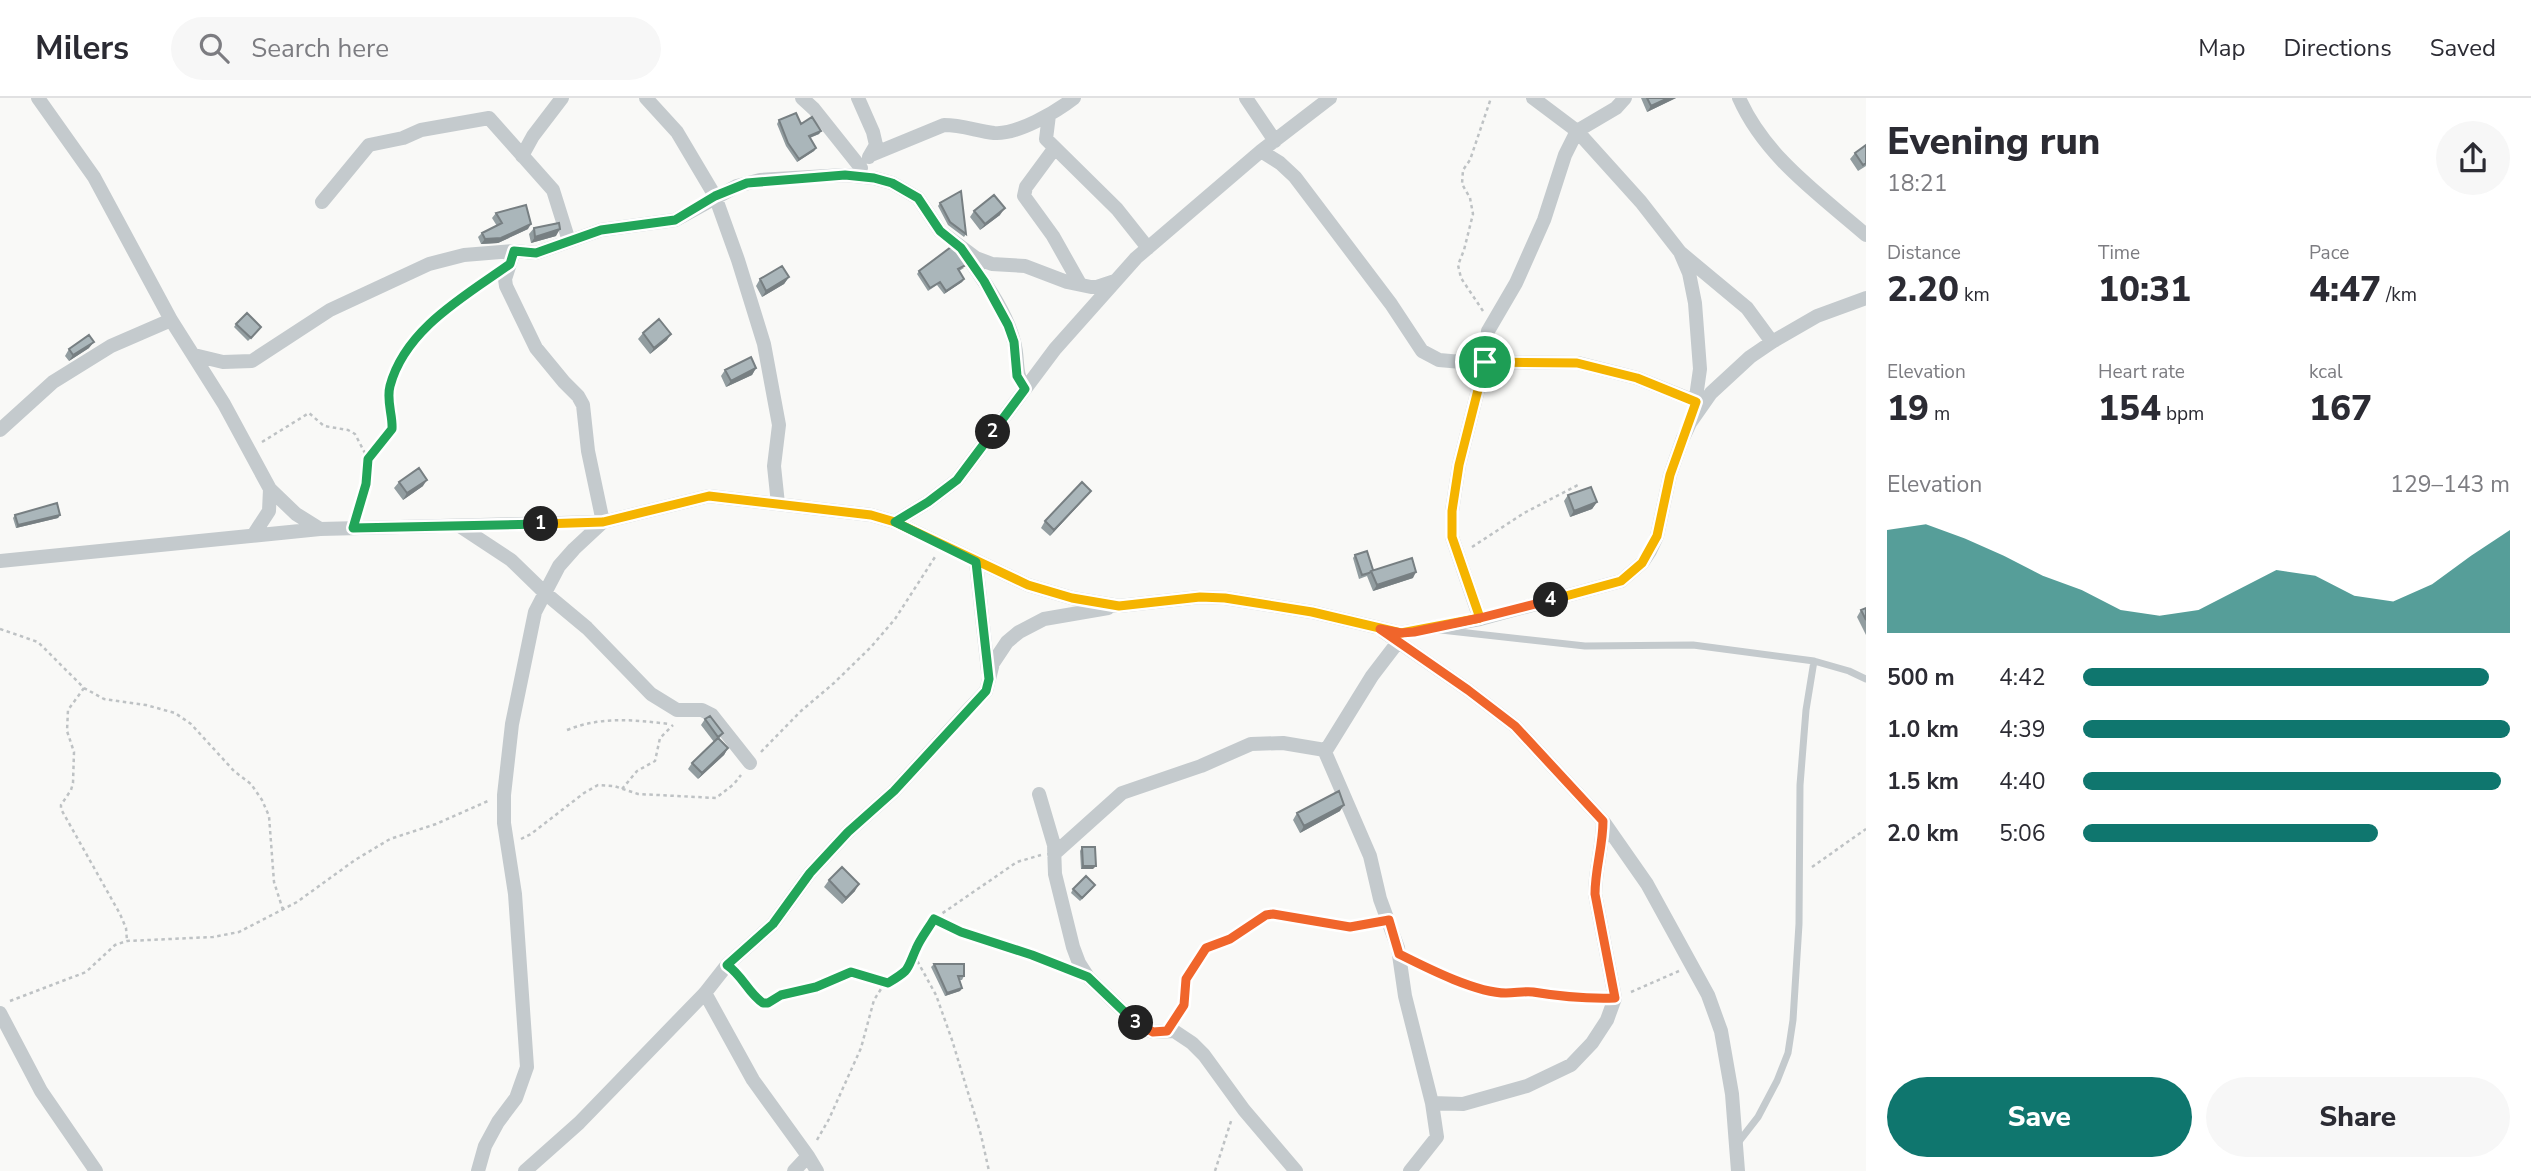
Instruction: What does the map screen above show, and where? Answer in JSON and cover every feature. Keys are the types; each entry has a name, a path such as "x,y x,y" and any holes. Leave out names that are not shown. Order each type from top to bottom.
{"street":[{"path":"38,98 94,177 171,320 194,355 270,489 296,514 320,528"},
{"path":"522,156 533,136 562,98"},
{"path":"646,98 677,132 715,196 764,344 779,425 774,466 778,504"},
{"path":"802,98 814,109 857,172"},
{"path":"857,172 876,145 858,98"},
{"path":"871,155 944,125 996,133 1012,130 1049,115 1074,98"},
{"path":"1246,98 1275,141"},
{"path":"895,522 957,480 1055,349 1148,248 1261,151 1330,98"},
{"path":"1533,98 1577,131 1641,202 1680,252 1747,308 1772,342"},
{"path":"1480,618 1452,537 1452,511 1459,465 1485,363 1488,331 1516,283 1539,233 1577,131 1616,108 1625,98"},
{"path":"1739,98 1761,137 1788,168 1866,235"},
{"path":"1049,115 1046,139 1117,209 1148,248"},
{"path":"322,202 369,145 403,138 421,130 489,118 553,190 569,242"},
{"path":"1054,149 1026,187 1024,196 1053,236 1080,284"},
{"path":"1261,151 1295,177 1391,304 1422,351 1439,360 1577,363 1637,378 1696,402"},
{"path":"194,355 223,362 252,360 330,310 429,264 464,255 512,258 536,253 611,228 675,220 715,196 760,180 857,172 892,183 918,198 940,231 961,248 992,264 1025,266 1067,282 1094,288 1115,281"},
{"path":"961,248 984,281 1008,325 1014,342 1017,376 1025,389"},
{"path":"1680,252 1689,273 1695,303 1700,369 1692,419"},
{"path":"512,258 505,279 506,286 536,348 583,405 588,451 603,522"},
{"path":"525,1171 579,1123 705,993 727,965 773,924 810,873 848,832 894,791 986,691 996,657 1019,632 1044,619 1119,606 1200,597 1225,598 1312,612 1401,633 1480,618 1621,581 1642,563 1657,536 1670,475 1683,438 1692,419 1711,393 1772,342 1818,316 1866,298"},
{"path":"0,430 54,382 111,346 171,320"},
{"path":"254,534 269,511 270,489"},
{"path":"0,561 320,528 603,522 709,496 871,515 895,522 1028,585 1072,598 1119,606"},
{"path":"478,1171 485,1146 498,1122 516,1098 527,1067 515,894 504,823 504,795 512,724 535,612 559,566 603,522"},
{"path":"461,527 494,547 587,628 651,694 677,710 702,710 712,715 751,763"},
{"path":"976,562 989,679"},
{"path":"526,575 535,612"},
{"path":"1380,629 1515,726 1603,821 1647,884 1709,995 1721,1031 1732,1094 1738,1171"},
{"path":"1398,642 1372,676 1325,750 1326,759 1370,856 1380,899 1399,954 1405,996 1432,1103 1437,1137 1410,1171"},
{"path":"1054,854 1122,793 1201,766 1251,744 1283,743 1325,750"},
{"path":"1039,794 1054,845 1059,891 1073,947 1088,977 1139,1027 1153,1032 1181,1034 1204,1055 1296,1171"},
{"path":"1432,1103 1463,1104 1492,1097 1554,1075 1571,1065 1592,1043 1607,1020 1615,998 1595,894 1603,821"},
{"path":"705,993 753,1080 817,1171"},
{"path":"1,1008 41,1091 96,1171"},
{"path":"794,1171 808,1156"}],"lane":[{"path":"1426,629 1585,646 1693,645 1814,661 1866,679"},
{"path":"1737,1144 1758,1117 1777,1082 1788,1054 1794,1006 1801,874 1800,785 1806,709 1814,661"}],"path":[{"path":"1488,331 1483,311 1461,278 1458,265 1474,214 1470,198 1462,184 1463,170 1470,160 1491,98"},
{"path":"368,459 392,429 389,387 412,343 421,331 512,258"},
{"path":"248,449 309,413 324,426 348,429 355,434 368,459 366,484 353,528"},
{"path":"1458,557 1524,513 1578,485"},
{"path":"0,628 38,642 84,688 104,699 146,705 175,713 191,724 234,771 251,784 262,800 269,816 274,882 283,909"},
{"path":"84,688 68,710 67,731 74,752 73,783 61,809 120,914 127,941"},
{"path":"567,730 594,722 626,719 673,724 660,738 656,761 637,771 622,789"},
{"path":"1,1008 86,972 115,946 127,941 213,937 239,932 283,909 390,839 436,824 504,795"},
{"path":"1801,874 1866,829"},
{"path":"808,1156 829,1119 860,1048 874,1000 888,983 908,970 934,919 1017,862 1054,854"},
{"path":"1167,1031 1184,1005 1186,979 1206,948 1230,939 1266,915 1350,927 1389,920"},
{"path":"934,919 961,932 1088,977"},
{"path":"1399,954 1486,990 1505,993 1533,992 1581,1000 1615,998 1692,965"},
{"path":"914,955 936,995 952,1040 989,1171"},
{"path":"727,965 743,978 751,992 763,1003 781,995 816,987 851,972 888,983"},
{"path":"1215,1171 1238,1101"}],"building":[{"path":"1647,98 1668,98 1651,106"},
{"path":"796,113 801,124 812,117 821,131 809,136 816,148 799,159 788,143 779,120"},
{"path":"1866,145 1866,163 1863,165 1855,153"},
{"path":"961,191 966,234 950,222 940,203"},
{"path":"994,195 1005,208 985,224 974,211"},
{"path":"526,205 531,224 501,238 485,239 482,233 502,223 496,213"},
{"path":"559,223 560,229 535,237 534,228"},
{"path":"951,247 966,265 958,269 964,279 946,291 940,282 930,288 919,271"},
{"path":"782,266 789,277 766,291 760,279"},
{"path":"247,313 261,327 251,338 236,324"},
{"path":"659,319 671,334 654,348 643,333"},
{"path":"89,335 94,342 73,355 69,349"},
{"path":"751,357 756,368 731,381 725,370"},
{"path":"419,468 427,480 407,493 399,482"},
{"path":"1082,482 1091,491 1054,530 1045,521"},
{"path":"1591,487 1597,502 1574,511 1568,495"},
{"path":"57,503 60,515 18,525 15,515"},
{"path":"1367,551 1373,570 1362,575 1355,555"},
{"path":"1412,558 1416,572 1377,585 1371,571"},
{"path":"710,716 723,733 718,737 705,719"},
{"path":"718,738 728,748 702,773 692,763"},
{"path":"1339,791 1344,805 1304,826 1297,813"},
{"path":"1082,847 1095,847 1096,866 1083,866"},
{"path":"842,867 859,884 846,898 829,880"},
{"path":"1086,876 1095,885 1082,898 1073,889"},
{"path":"934,964 964,964 964,976 958,976 962,988 947,993"}],"route":[{"path":"1485,362 1459,465 1452,511 1452,537 1480,618 1414,632 1401,633 1312,612 1225,598 1200,597 1119,606 1072,598 1028,585 895,522 871,515 709,496 603,522 353,528 366,484 368,459 392,429 389,387 401,360 421,331 510,264 514,251 536,253 601,230 675,220 715,196 760,180 845,175 892,183 923,202 940,231 961,248 984,281 1008,325 1014,342 1017,376 1025,389 957,480 943,493 895,522 976,562 989,679 986,691 894,791 848,832 810,873 773,924 727,965 743,978 751,992 763,1003 781,995 816,987 851,972 888,983 908,970 915,950 934,919 961,932 1088,977 1139,1027 1146,1031 1167,1031 1184,1005 1186,979 1206,948 1230,939 1258,919 1273,914 1350,927 1389,920 1399,954 1432,971 1486,990 1505,993 1533,992 1581,1000 1615,998 1595,894 1603,821 1515,726 1380,629 1401,633 1414,632 1426,629 1480,618 1621,581 1642,563 1657,536 1670,475 1696,402 1637,378 1577,363 1485,362"}]}
